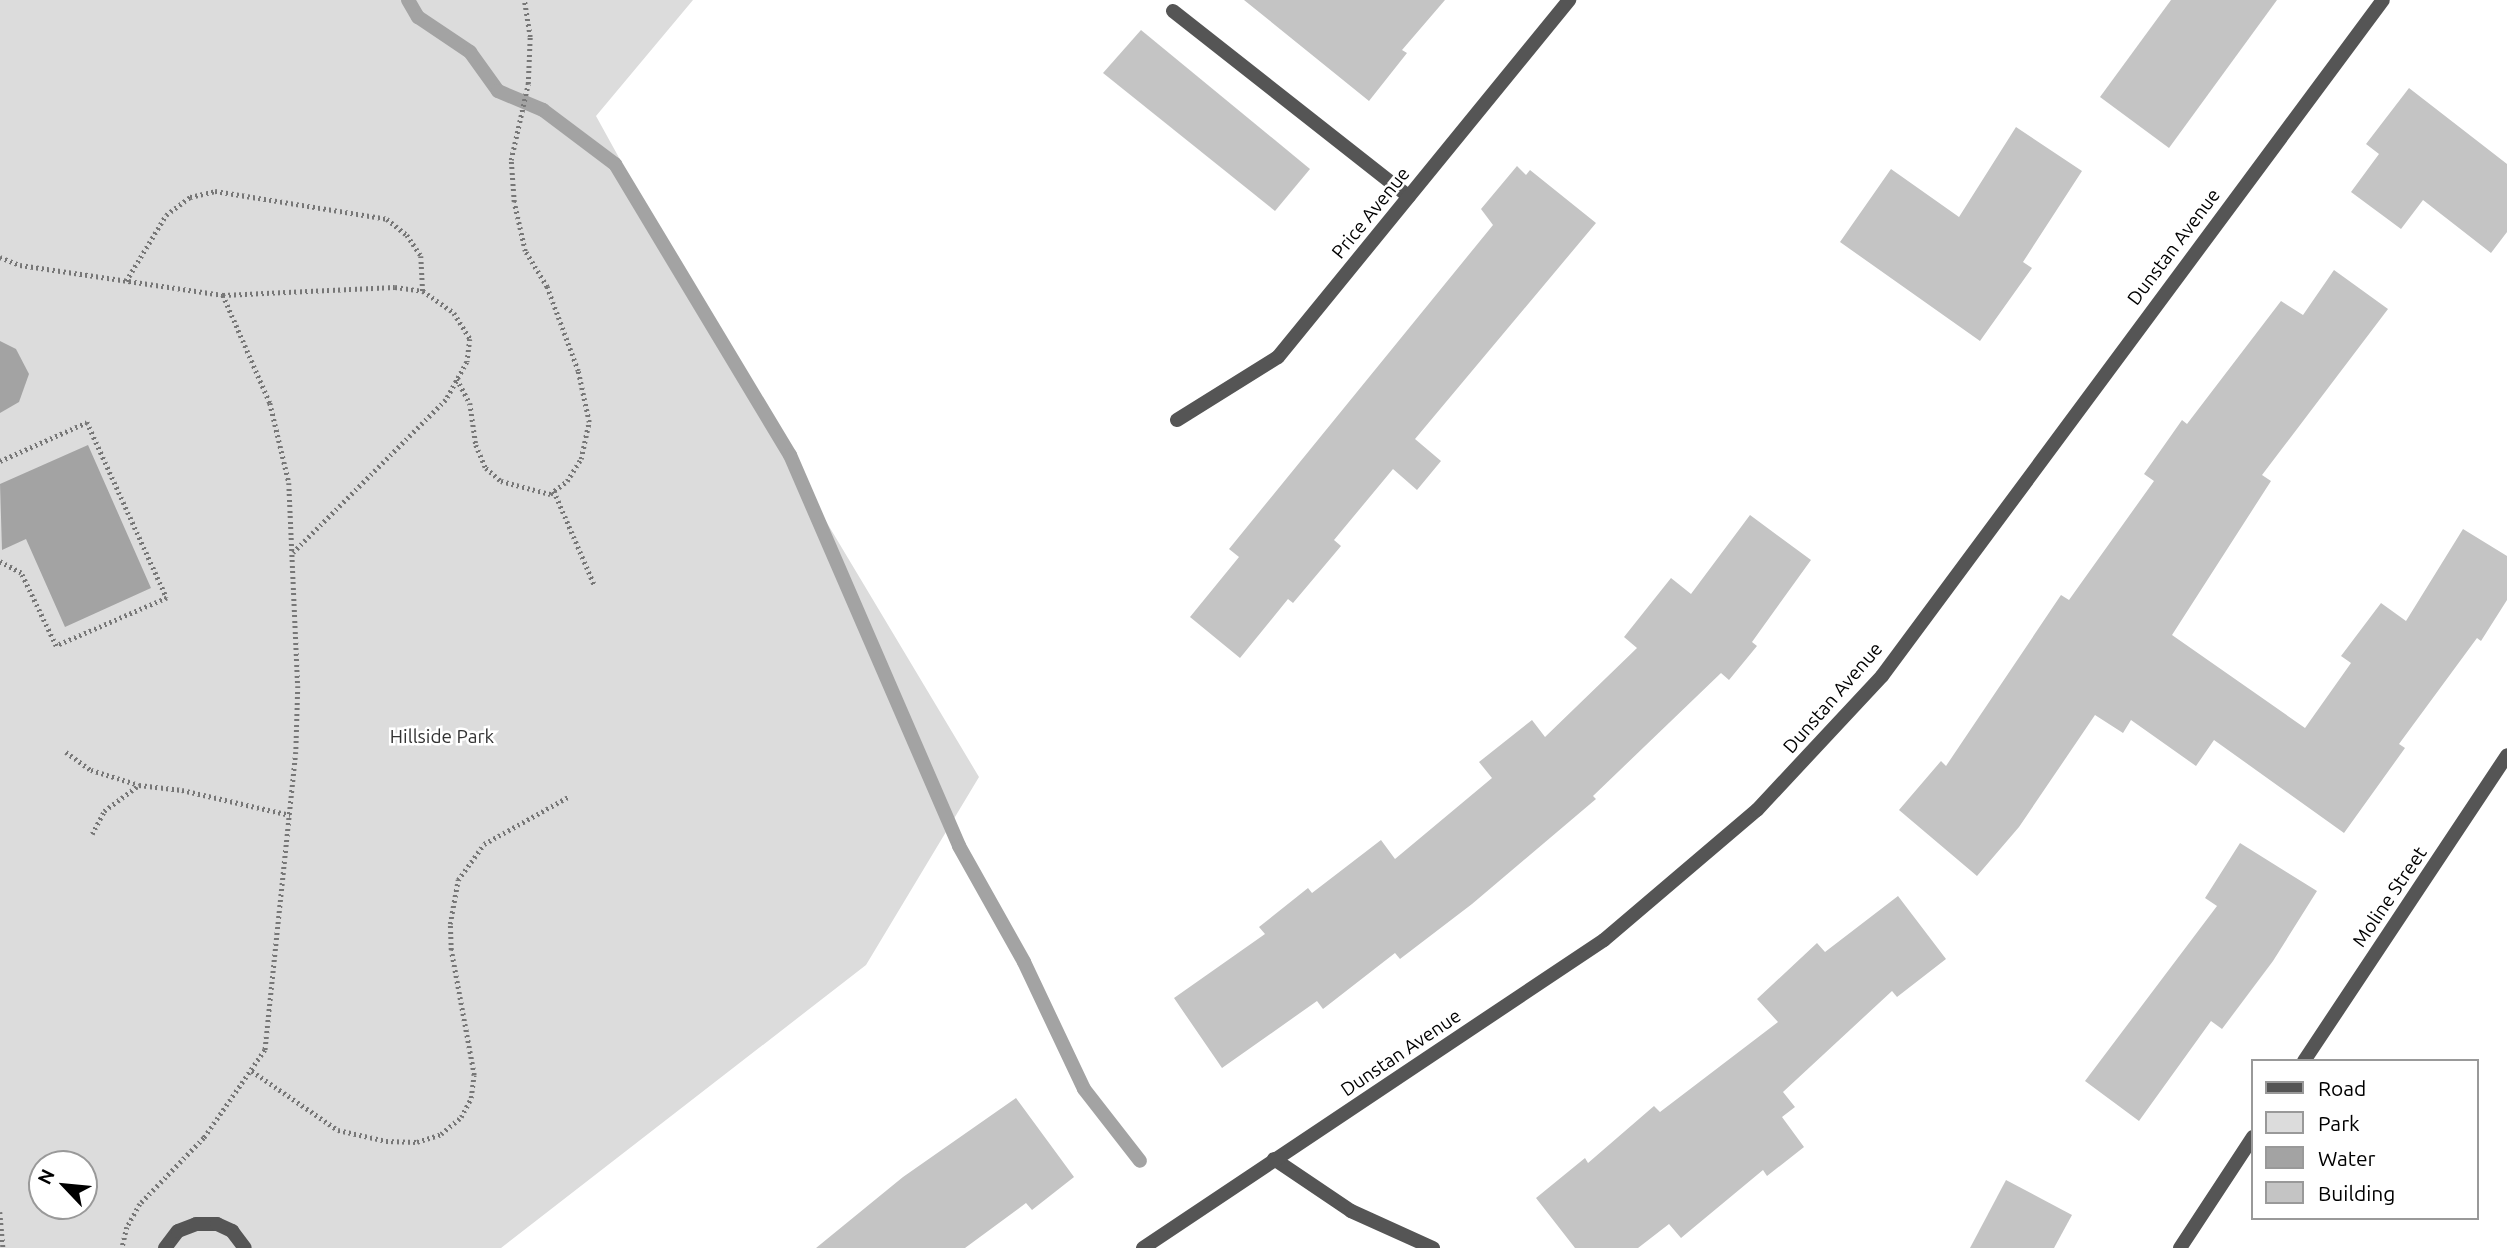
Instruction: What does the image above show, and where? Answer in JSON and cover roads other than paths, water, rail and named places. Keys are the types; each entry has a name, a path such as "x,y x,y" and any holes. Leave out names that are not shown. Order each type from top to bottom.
{"street":[{"name":"Price Avenue","path":"1177,420 1278,357 1569,0"},
{"name":"Dunstan Avenue","path":"1143,1248 1604,940 1699,863 1810,755 1882,676 2383,0"},
{"path":"1173,11 1409,197"},
{"name":"Moline Street","path":"2305,1059 2507,755"},
{"path":"2179,1248 2252,1138"},
{"path":"1274,1159 1352,1211 1433,1248"},
{"path":"166,1248 178,1231 196,1224 217,1224 232,1231 245,1248"}],"water":[{"path":"0,341 16,349 29,374 19,402 0,413"},
{"path":"88,445 151,588 65,627 26,539 2,550 0,484"}],"waterway":[{"path":"408,0 418,17 470,52 498,91 543,110 615,164 790,455 959,846 1024,962 1084,1089 1140,1161"}],"park label":[{"name":"Hillside Park","path":"442,737"}]}
